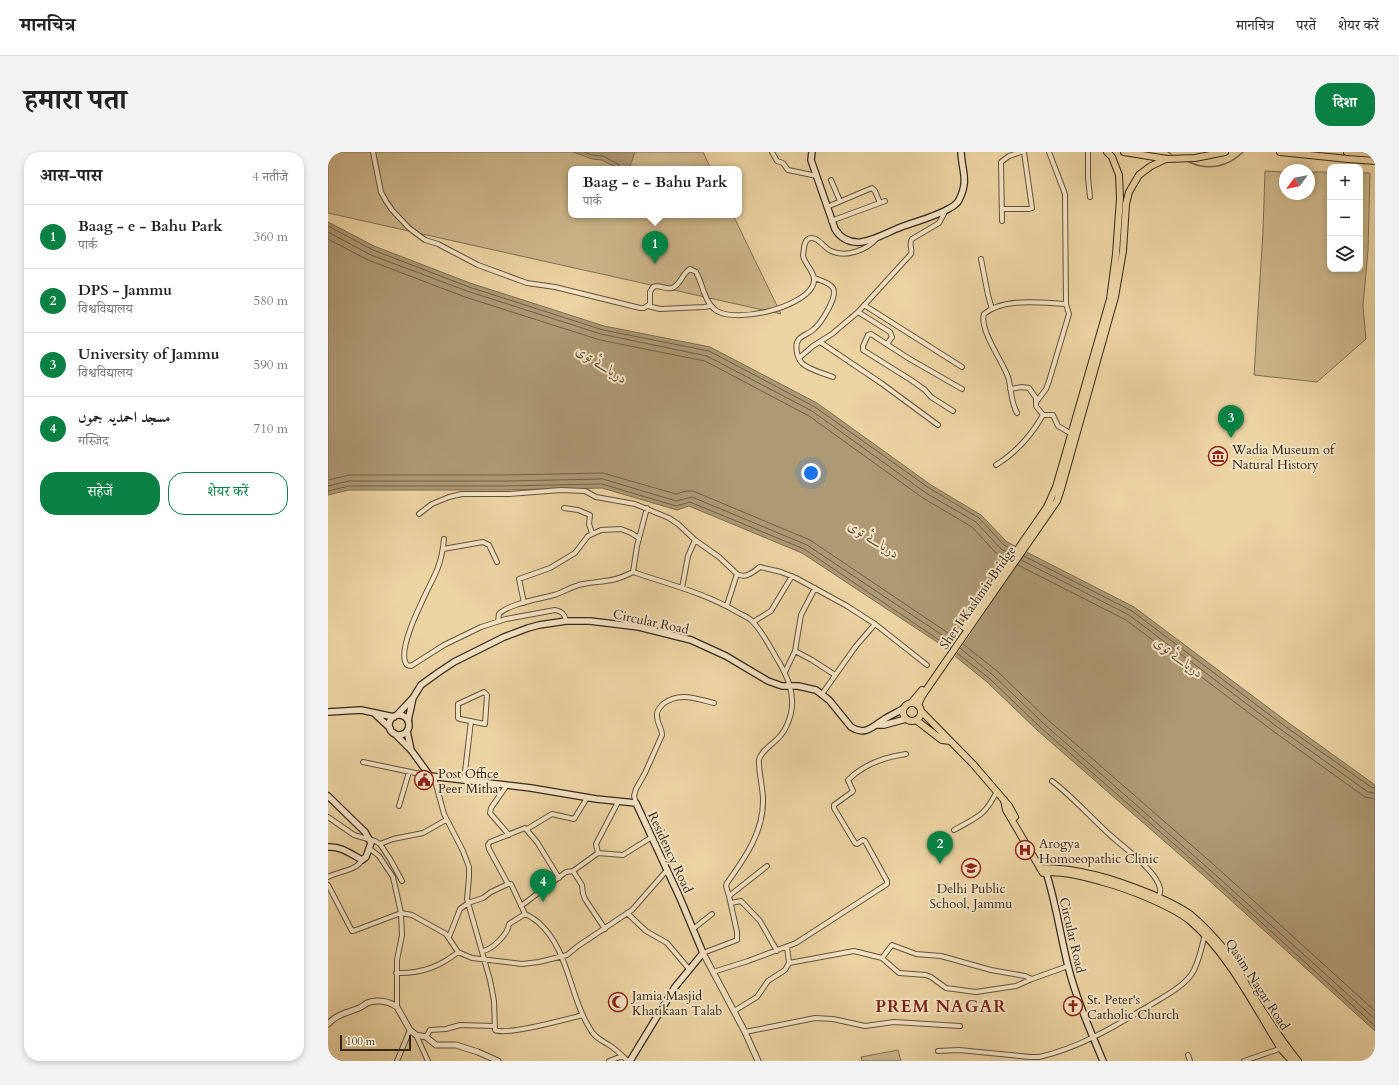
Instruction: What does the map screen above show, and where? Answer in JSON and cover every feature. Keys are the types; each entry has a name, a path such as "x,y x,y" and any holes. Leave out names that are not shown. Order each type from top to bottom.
{"main road":[{"path":"812,152 811,160 838,234 847,240 862,242 877,238 946,210 956,204 959,200 964,185 964,168 960,152"},
{"path":"1049,508 1110,299 1116,254 1120,175 1112,156 1107,152"},
{"path":"1124,152 1166,159"},
{"path":"1049,508 1057,501 1061,489 1116,297 1123,251 1126,204 1129,192 1139,175 1151,166 1166,159 1187,155 1195,158 1225,152"},
{"path":"1280,152 1348,160 1375,161"},
{"path":"1347,152 1375,154"},
{"name":"Sher I Kashmir Bridge","path":"920,695 1049,508"},
{"name":"Circular Road","path":"395,716 413,698 425,682 446,666 461,658 516,632 539,625 566,621 590,621 616,624 691,640 721,653 768,681 782,686 808,687 822,694 829,700 851,727 856,730 866,730 877,725"},
{"path":"877,725 882,720 903,709 907,704 912,702 920,695"},
{"path":"918,705 920,695"},
{"path":"411,750 407,731 413,698"},
{"path":"912,702 918,705 921,711 916,720"},
{"path":"903,709 902,713 906,719"},
{"path":"328,712 355,710 404,716 408,720"},
{"name":"Circular Road","path":"921,711 965,755 1004,800 1006,810 1043,870 1049,882 1055,904 1068,966 1085,1017 1103,1061"},
{"path":"373,713 411,750 432,776"},
{"path":"390,728 390,722 395,716"},
{"path":"877,725 884,725 906,719 911,721 916,720 942,740 950,741"},
{"path":"394,733 402,734 407,731"},
{"name":"Residency Road","path":"432,776 507,785 587,798 636,803 704,953"},
{"path":"328,796 362,828 370,843 366,857 362,860 342,849 328,847"},
{"name":"Qasim Nagar Road","path":"1043,870 1066,869 1100,875 1122,882 1158,900 1182,915 1204,935 1225,959 1292,1061"},
{"name":"Qasim Nagar Road","path":"1158,900 1174,905 1190,914 1219,943 1232,961 1276,1032 1284,1048 1298,1061"},
{"path":"629,1061 672,990 704,953"}],"street":[{"path":"372,152 381,192 392,210 425,240 438,244 478,265 527,283 555,287 640,308 648,306 660,308 710,306"},
{"path":"772,152 777,161 783,163 788,170 817,176"},
{"path":"1002,221 1003,209 1001,162 1009,156 1021,152"},
{"path":"1003,209 1032,208 1024,152"},
{"path":"1037,401 1046,389 1049,381 1069,314 1066,304 1065,194 1049,152"},
{"path":"1088,152 1090,197"},
{"path":"831,180 840,201"},
{"path":"827,207 872,188 875,191 880,203"},
{"path":"832,221 885,201"},
{"path":"799,358 813,346 832,334 858,312 911,254 912,239 939,223 946,210"},
{"path":"648,306 650,304 650,292 652,287 672,288 680,281 686,271 690,269 696,272 710,306 727,315 738,316 786,306 807,293 814,284 814,278 803,254 805,242 807,240 810,238 816,240 831,252 849,253 862,250 872,244 877,238"},
{"path":"981,259 992,309"},
{"path":"814,278 832,287 835,293 820,324 813,331 799,340 797,346 799,358 803,364 833,377"},
{"path":"1017,413 1011,401 1007,375 984,326 984,314 992,309 1015,302 1066,304"},
{"path":"864,305 962,367"},
{"path":"858,312 890,332 892,337 887,344"},
{"path":"953,412 931,397 925,390 911,380 866,352 863,349 870,334 962,389"},
{"path":"820,342 881,383 938,425"},
{"path":"996,465 1009,457 1022,445 1037,426 1040,411 1035,395 1028,387 1010,389"},
{"path":"1040,411 1052,415 1058,426 1070,433"},
{"path":"419,514 432,504 462,494 510,494 560,490 585,491 596,497 628,502 647,508 675,522 695,540 719,557 741,576 746,576 760,567 792,576 815,588 848,606 927,665"},
{"path":"564,508 590,514 591,518 589,524 592,533"},
{"path":"633,572 639,538 647,508"},
{"path":"524,603 519,579 550,568 572,555 592,533 601,530 621,529 639,538"},
{"path":"444,539 438,568 408,634 404,659 406,664 411,666 428,654 456,639 498,621 555,610 559,610 564,614 566,621"},
{"path":"682,588 688,556 695,540"},
{"path":"443,549 483,542 490,547 497,562"},
{"path":"498,621 498,616 501,612 524,603 553,595 581,584 617,580 633,572 708,597 727,605 753,622 784,672 790,686 792,703 789,721 782,734 762,753 759,760 763,788 762,814 756,837 726,886 731,903 737,940 704,953"},
{"path":"727,605 737,574"},
{"path":"753,622 770,611 792,576"},
{"path":"784,672 795,651 800,618 815,588"},
{"path":"822,694 860,640 874,624"},
{"path":"795,651 835,675"},
{"path":"486,692 485,724 471,721 460,720 458,718 457,705 486,692"},
{"path":"636,803 634,796 636,789 646,773 662,735 662,731 657,722 656,716 659,707 669,700 679,696 714,703"},
{"path":"464,780 471,721"},
{"path":"714,972 777,951 796,943 887,884 887,881 865,841 863,840 857,844 855,843 834,807 835,803 853,791 848,780 861,769 884,758 906,754"},
{"path":"363,762 432,776 446,820 463,851 469,866 467,892 468,903 483,951 493,992 494,1026 496,1032 516,1030 583,1015"},
{"path":"399,806 409,772"},
{"path":"1052,781 1066,791 1109,835 1140,860 1158,883 1160,888 1158,900"},
{"path":"507,785 491,808 490,813 509,835"},
{"path":"954,830 982,814 992,801 997,791"},
{"path":"587,798 574,819 552,814 527,829 523,828 490,842 488,845 508,884 512,885 525,914 536,921 556,944 583,1015 593,1033 629,1061"},
{"path":"598,853 596,844 618,802"},
{"path":"328,817 354,834 380,844 402,881"},
{"path":"380,844 393,839 423,834 446,820"},
{"path":"527,829 537,842 559,878"},
{"path":"521,906 569,871 573,871 598,853 623,855 652,837"},
{"path":"369,848 379,856 392,876 401,913 402,935 396,973 397,1007 410,1030 416,1035 428,1061"},
{"path":"328,877 337,872 345,871 357,866 362,860"},
{"path":"729,896 767,866"},
{"path":"329,888 352,930 356,930 401,913 414,915 449,937 458,952 472,958 522,964 562,958 567,955 635,907 667,870"},
{"path":"573,871 582,885 585,899 605,929"},
{"path":"449,937 460,909 468,903 483,898 491,892 508,884"},
{"path":"731,903 742,901 744,903 748,910 760,921 777,951"},
{"path":"627,913 646,931 667,942 690,969"},
{"path":"483,951 488,950 495,945 508,929 509,924 525,914"},
{"path":"693,929 712,914"},
{"path":"938,1051 958,1050 1039,1057 1093,1037 1122,1022 1171,992 1187,980 1194,971 1204,935"},
{"path":"882,958 892,945 916,954 941,956 991,970 1025,976 1032,979"},
{"path":"734,1011 757,997 765,984 772,977 785,970 789,963 787,947"},
{"path":"789,963 854,951 882,958 899,973 926,975 950,989 976,992 1016,986 1068,966"},
{"path":"396,973 413,973 439,965 458,952"},
{"name":"Residency Road","path":"704,953 745,1032 758,1061"},
{"path":"328,1024 336,1016 360,1008 371,1002 382,1001 397,1007"},
{"path":"745,1032 815,1018 865,1026 894,1022 960,1026"},
{"path":"426,1037 430,1030 446,1029 458,1025 494,1026"},
{"path":"397,1061 410,1030"},
{"path":"416,1035 426,1037 436,1045 456,1045 478,1052 498,1061"},
{"path":"1244,1061 1284,1048"},
{"path":"1188,1055 1190,1061"},
{"path":"609,1061 622,1056"}],"shaded area":[{"path":"328,152 703,152 710,166 568,166 568,218 734,218 781,314 328,213"},
{"path":"1265,171 1279,172 1279,200 1315,200 1315,172 1327,172 1327,272 1363,272 1363,173 1370,173 1368,250 1363,306 1366,339 1317,382 1254,375 1263,231"},
{"path":"898,1050 901,1061 862,1061 861,1057"}],"water":[{"path":"573,152 635,152 630,166 613,166 602,160 592,159"},
{"name":"دریائے توی","path":"328,222 374,246 470,283 604,326 710,347 817,403 931,485 981,515 1007,542 1134,607 1282,718 1375,785 1375,1031 1203,875 1037,730 987,682 940,644 802,553 689,506 677,510 602,488 506,490 349,490 328,495"}],"pier":[{"path":"1016,545 1027,550 954,658 944,650"}],"waterway":[{"path":"1189,162 1196,165 1210,167 1218,166 1231,161 1243,152"}],"place":[{"name":"Baag - e - Bahu Park","path":"655,264"},
{"name":"University of Jammu","path":"1231,438"},
{"name":"Wadia Museum of Natural History","path":"1218,456"},
{"name":"Post Office Peer Mitha","path":"424,780"},
{"name":"Arogya Homoeopathic Clinic","path":"1025,850"},
{"name":"DPS - Jammu","path":"940,864"},
{"name":"Delhi Public School, Jammu","path":"971,868"},
{"name":"مسجد احمدیہ جموں","path":"543,902"},
{"name":"Jamia Masjid Khatikaan Talab","path":"618,1002"},
{"name":"St. Peter's Catholic Church","path":"1073,1006"}],"district":[{"name":"PREM NAGAR","path":"941,1006"}]}
